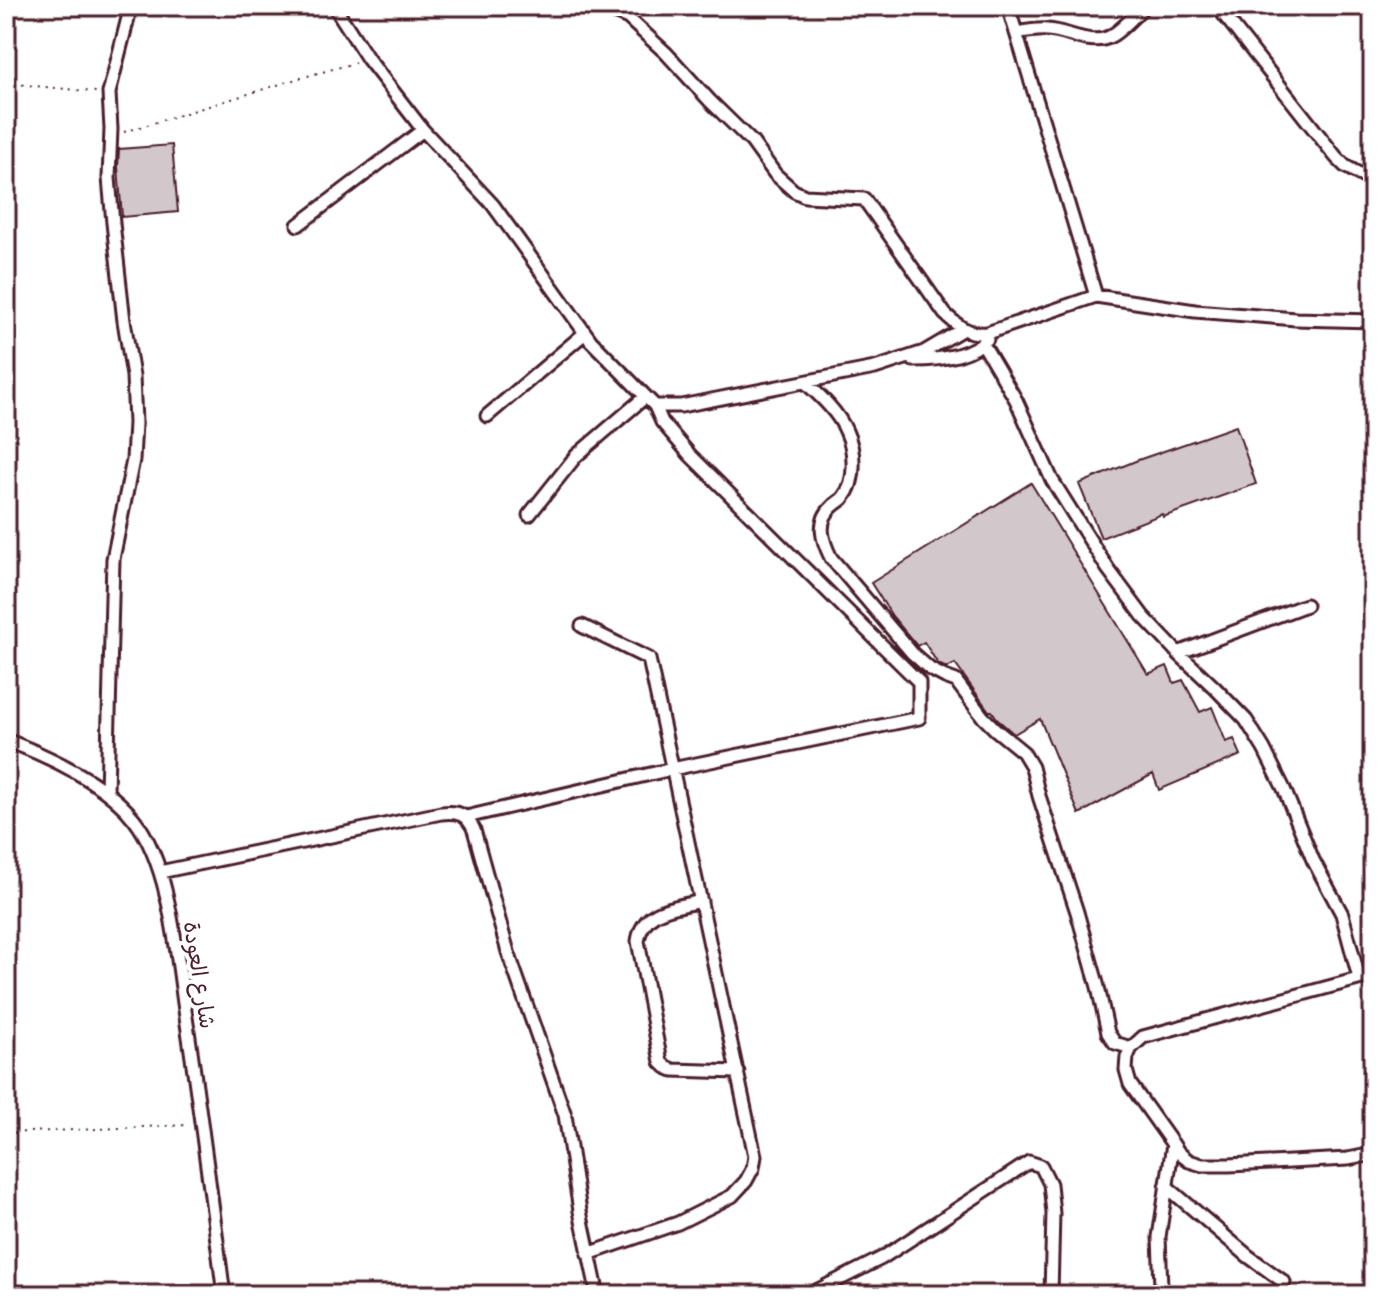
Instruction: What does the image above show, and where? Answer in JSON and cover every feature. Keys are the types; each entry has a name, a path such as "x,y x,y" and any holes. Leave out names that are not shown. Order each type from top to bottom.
{"street":[{"path":"334,6 368,59 423,130 493,205 585,333 655,406 662,422 690,455 919,682 919,718 672,769 466,817"},
{"path":"577,6 611,11 628,18 752,142 775,174 794,191 813,197 864,199 945,314 963,329 978,334 996,330 1096,296 1195,311 1373,321"},
{"path":"1008,6 1096,296"},
{"path":"1016,33 1051,30 1099,40 1108,38 1144,6"},
{"path":"1217,6 1336,157 1345,166 1373,182"},
{"path":"107,792 113,559 133,460 135,423 133,376 109,178 109,93 131,7"},
{"path":"298,225 423,130"},
{"path":"655,406 681,406 900,361 924,352 963,329"},
{"path":"900,361 966,352 983,344 996,330"},
{"path":"487,416 585,333"},
{"path":"983,344 1016,400 1052,480 1108,569 1143,616 1246,720 1264,749 1313,860 1342,914 1359,978"},
{"path":"805,382 836,415 846,431 853,465 851,481 843,498 830,508 823,520 823,542 831,558 912,653 930,669 956,681 983,717 1023,752 1032,767 1077,912 1108,1033 1115,1043 1131,1048"},
{"path":"529,515 576,456 645,397"},
{"path":"1178,653 1306,605"},
{"path":"582,626 649,659 755,1156 746,1181 732,1196 678,1223 588,1254"},
{"name":"شارع العودة","path":"6,740 36,752 107,792 134,819 157,861 178,962 224,1295"},
{"path":"160,872 441,813 454,812 466,817 474,830 508,952 565,1115 588,1254 598,1295"},
{"path":"701,901 653,915 643,923 639,932 655,1036 661,1062 666,1067 673,1070 738,1072"},
{"path":"1373,975 1143,1037 1131,1048 1126,1070 1130,1084 1179,1153 1189,1161 1202,1165 1229,1165 1348,1159 1373,1154"},
{"path":"1164,1295 1159,1237 1173,1144"},
{"path":"808,1295 882,1258 1029,1162 1041,1166 1050,1184 1053,1213 1051,1295"},
{"path":"1166,1186 1248,1256 1284,1282"}],"path":[{"path":"131,7 163,6"},
{"path":"111,136 368,59"},
{"path":"6,83 109,93"},
{"path":"6,1133 202,1124"}],"building":[{"path":"172,145 178,212 122,217 119,149"},
{"path":"1236,426 1256,484 1163,517 1162,514 1101,538 1079,484"},
{"path":"1031,483 1148,674 1167,666 1174,683 1183,680 1200,712 1212,707 1226,742 1234,739 1241,755 1159,790 1153,774 1079,814 1040,719 1014,734 989,711 955,664 947,668 938,664 924,642 917,646 892,616 871,583"}]}
